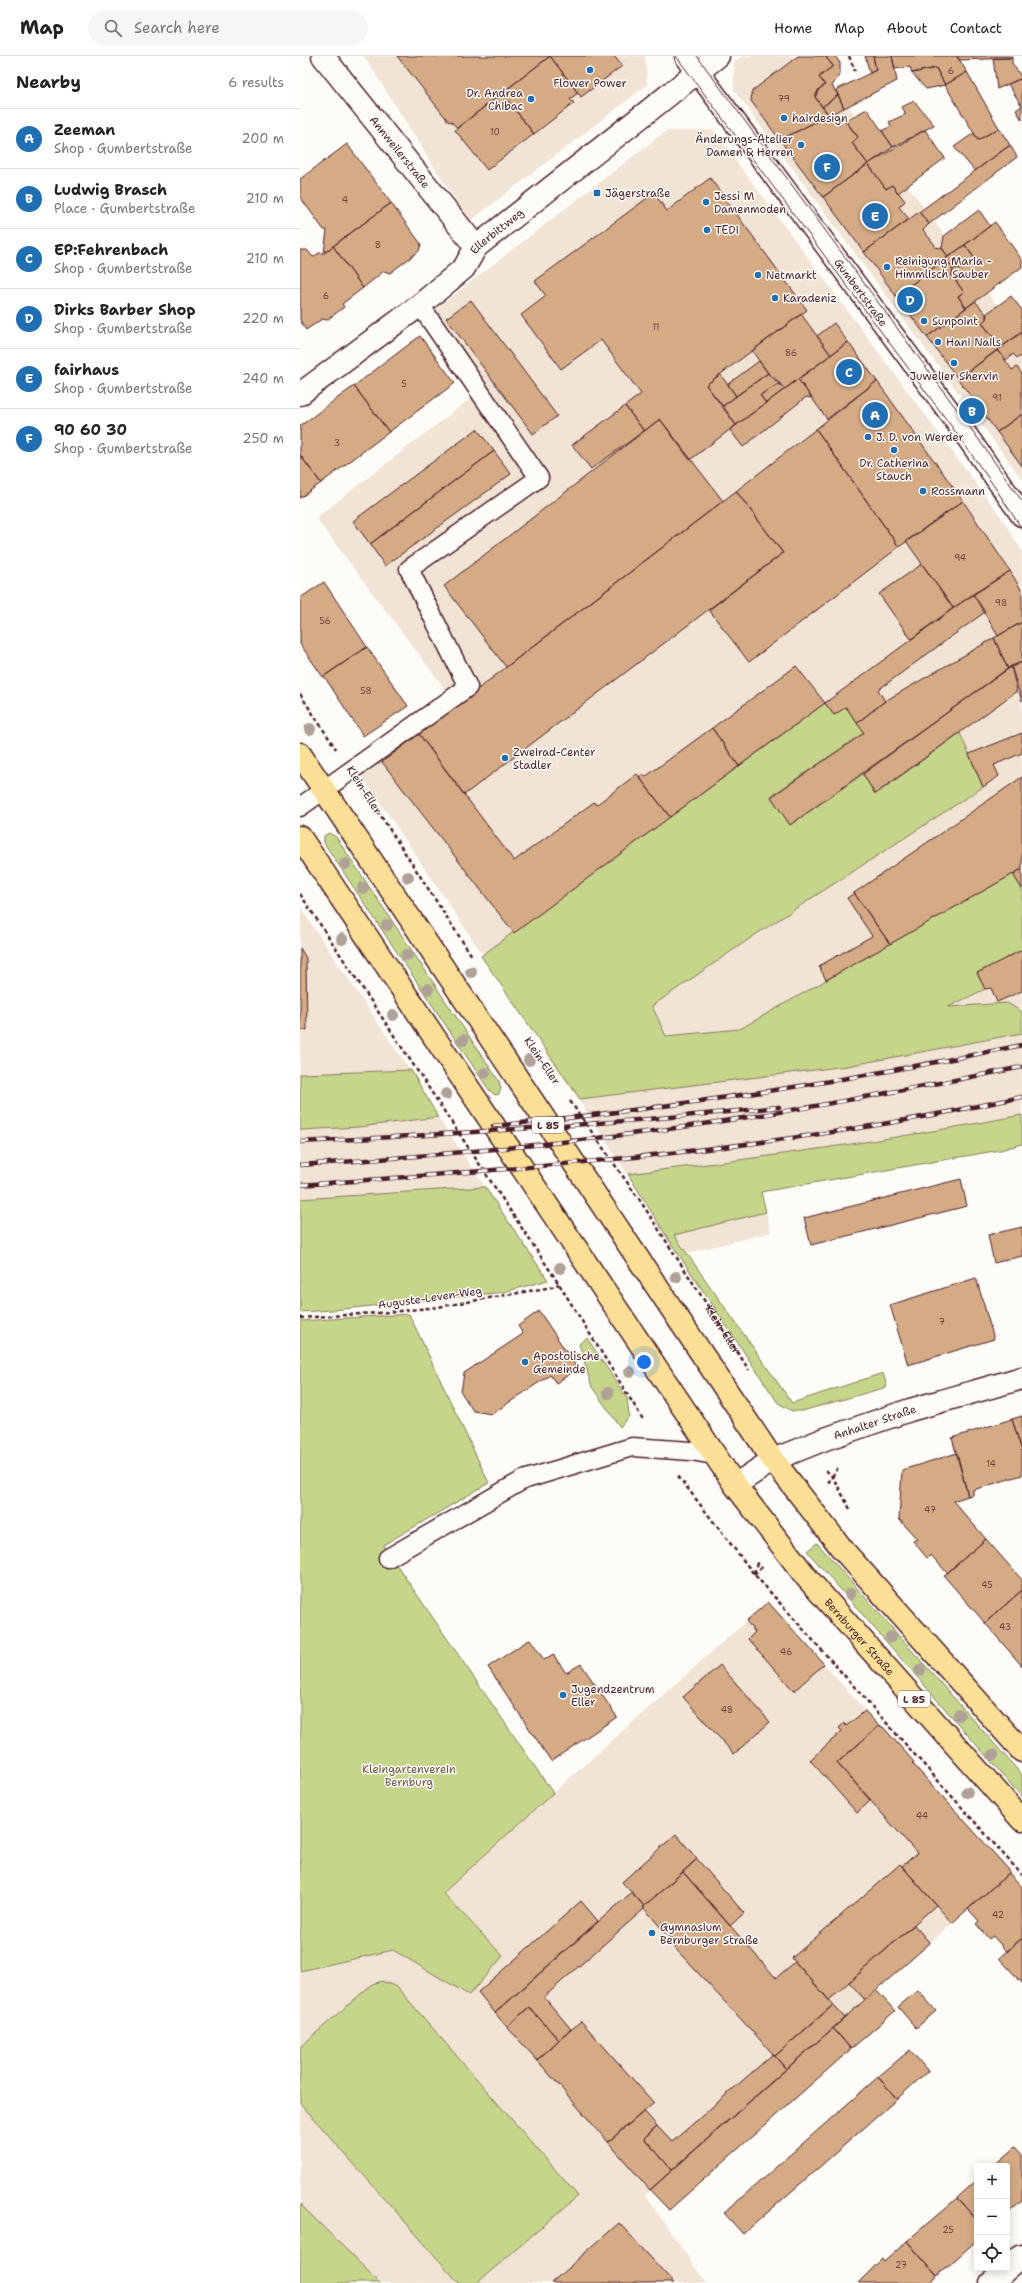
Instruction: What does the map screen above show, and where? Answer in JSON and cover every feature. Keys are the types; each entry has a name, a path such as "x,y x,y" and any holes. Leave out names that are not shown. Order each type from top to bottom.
{"main road":[{"name":"L 85","path":"300,754 773,1460 843,1550 1022,1752"},
{"name":"L 85","path":"300,837 714,1456 735,1485"},
{"name":"Bernburger Straße","path":"735,1485 807,1578 1022,1820"}],"street":[{"name":"Annweilerstraße","path":"323,56 476,247"},
{"path":"692,64 718,56"},
{"name":"Ellerbittweg","path":"300,394 420,305 464,268 476,247 692,64"},
{"name":"Gumbertstraße","path":"692,64 954,418 1022,515"},
{"name":"Anhalter Straße","path":"735,1485 773,1460 826,1439 910,1410 1022,1378"},
{"path":"991,2283 1022,2256"}],"lane":[{"path":"300,807 468,687 409,568 539,478 420,305"},
{"path":"388,1558 523,1480 632,1447 691,1451 714,1456"}],"path":[{"path":"848,56 855,71"},
{"name":"Klein-Eller","path":"300,694 475,961"},
{"path":"300,894 560,1284 681,1480 754,1574 1022,1875"},
{"name":"Klein-Eller","path":"568,1099 641,1202 752,1374"},
{"name":"Auguste-Leven-Weg","path":"300,1318 391,1312 438,1307 552,1287 560,1284"}],"shaded area":[{"path":"364,56 645,56 647,85 469,222"},
{"path":"743,56 811,56 1022,339 1022,479 734,90 734,62"},
{"path":"713,130 1001,517 1022,551 1022,1144 1000,1150 761,1192 771,1232 680,1255 579,1100 538,1042 642,1037 540,1039 350,758 448,693 316,518 471,398 420,321 666,131"},
{"path":"300,907 409,1069 438,1117 485,1187 503,1240 300,1258"},
{"name":"Gymnasium Bernburger Straße","path":"768,1602 1010,1872 645,2195 706,2283 303,2283 300,2280 300,1948 413,1921 553,1793"}],"green space":[{"path":"825,703 834,715 846,707 864,733 771,796 790,825 863,774 876,794 960,733 983,787 755,935 652,1006 666,1036 740,1029 1013,874 1022,889 1022,950 977,973 985,989 948,1007 1007,1003 1022,1012 1022,1033 847,1066 580,1099 481,956"},
{"path":"329,833 336,837 499,1081 501,1089 499,1094 495,1095 489,1090 324,843 324,836"},
{"path":"411,1070 438,1117 359,1127 300,1130 300,1074"},
{"path":"1022,1115 1022,1144 1000,1150 761,1192 766,1212 674,1235 792,1403 883,1373 887,1387 802,1411 792,1411 778,1403 667,1237 628,1174 825,1148 924,1133"},
{"path":"485,1187 548,1280 504,1292 333,1310 300,1312 300,1199"},
{"name":"Kleingartenverein Bernburg","path":"409,1314 489,1483 383,1545 553,1793 443,1893 503,1956 469,1995 393,1950 300,1971 300,1321"},
{"path":"587,1338 627,1398 629,1416 620,1427 592,1387 579,1344"},
{"path":"817,1543 1022,1775 1022,1797 807,1551"},
{"path":"382,1981 397,1987 578,2196 477,2283 459,2283 300,2103 300,2047 372,1984"},
{"path":"300,2204 380,2283 300,2283"}],"building":[{"path":"397,56 550,56 457,128 451,121 449,122"},
{"path":"550,56 614,56 622,66 581,97"},
{"path":"550,56 578,93 570,99 574,103 534,134 502,93"},
{"path":"798,56 825,56 833,66 819,77 825,85 819,89 815,97 829,115 780,140 751,101 752,91"},
{"path":"825,56 835,56 840,63 840,74 832,86 838,95 822,107 815,97 819,89 825,85 819,77 833,66"},
{"path":"865,56 873,56 876,70 870,73"},
{"path":"873,56 892,56 897,81 844,108 836,90 876,70"},
{"path":"892,56 957,56 967,72 945,85 936,68 912,73 910,67 895,69"},
{"path":"957,56 1012,56 1012,58 959,60"},
{"path":"993,58 1012,58 1012,63 1022,78 997,89"},
{"path":"936,68 945,85 926,89 912,73"},
{"path":"967,72 999,128 978,140 945,85"},
{"path":"1022,78 1022,106 1008,84"},
{"path":"502,93 534,134 487,170 455,130"},
{"path":"838,95 844,108 829,115 822,107"},
{"path":"914,101 934,125 893,147 882,131 891,126 889,122 906,114 902,107"},
{"path":"1022,106 1022,120 1016,110"},
{"path":"867,109 893,147 868,164 852,143 858,137 845,121"},
{"path":"831,114 839,125 846,121 858,137 852,143 868,164 823,197 780,140"},
{"path":"999,128 1010,145 975,171 954,147 974,133 978,140"},
{"path":"925,130 945,158 898,193 892,185 886,189 868,164"},
{"path":"347,144 391,203 324,253 327,230 324,230 300,197 300,179"},
{"path":"1010,145 1017,157 929,224 919,212"},
{"path":"868,164 886,189 892,185 905,201 899,207 909,219 864,252 823,197"},
{"path":"710,178 807,310 706,385 736,425 690,460 660,419 644,431 625,406 641,394 601,340 561,369 521,315 546,296 535,281 654,193 667,211"},
{"path":"391,203 421,244 419,251 390,273 384,271 363,288 333,246"},
{"path":"979,210 990,226 948,257 942,248 944,236"},
{"path":"919,212 929,224 923,230 935,245 934,247 942,248 948,257 896,296 864,252"},
{"path":"995,222 1022,260 1022,267 966,308 958,296 964,292 952,276 953,268 962,269 975,259 965,245"},
{"path":"965,245 975,259 962,269 953,268 945,259"},
{"path":"333,246 363,288 342,304 344,307 327,320 322,319 306,330 300,320 300,250 307,250 313,257 319,253 324,253"},
{"path":"945,259 953,268 952,276 964,292 958,296 966,308 927,337 896,296"},
{"path":"1011,296 1022,310 1022,332 1001,347 982,323 986,319 986,314"},
{"path":"471,300 557,416 533,434 446,318"},
{"path":"975,301 987,315 986,319 982,323 1001,347 958,379 927,337"},
{"path":"801,314 831,355 785,389 773,376 771,377 752,351"},
{"path":"834,323 848,342 831,355 817,336"},
{"path":"1022,332 1022,356 1017,358 1013,354 1006,360 998,350"},
{"path":"420,336 455,383 389,432 354,386"},
{"path":"848,342 877,381 827,419 798,379"},
{"path":"998,350 1012,370 1017,367 1022,374 1022,414 997,432 958,379"},
{"path":"759,361 768,373 736,396 728,384"},
{"path":"768,373 779,384 760,395 766,403 736,425 723,406"},
{"path":"720,374 736,396 723,406 706,385"},
{"path":"798,379 812,398 806,397 743,447 730,430"},
{"path":"877,381 963,501 899,547 816,429"},
{"path":"779,384 785,389 766,403 760,395"},
{"path":"354,386 389,432 321,483 300,455 300,426"},
{"path":"625,406 644,431 591,469 572,445"},
{"path":"1022,414 1022,466 997,432"},
{"path":"660,419 723,501 506,667 444,586"},
{"path":"477,429 494,451 370,544 353,521"},
{"path":"816,429 899,547 749,662 709,610 783,553 736,491"},
{"path":"494,451 511,474 385,566 370,544"},
{"path":"300,455 321,483 300,498"},
{"path":"736,491 783,553 464,795 419,734"},
{"path":"963,501 1010,571 953,608 906,541"},
{"path":"922,564 953,608 911,639 879,594"},
{"path":"1010,571 1022,591 1022,622 998,636 973,594"},
{"path":"324,582 367,647 323,677 300,644 300,598"},
{"path":"973,594 985,612 878,690 885,701 857,723 846,707 834,715 825,703"},
{"path":"1022,622 1022,662 1008,669 994,638"},
{"path":"994,638 1008,669 790,825 771,797 864,733 857,723 885,701"},
{"path":"367,647 408,706 363,736 324,676"},
{"path":"1022,662 1022,701 1011,666"},
{"path":"796,666 825,703 739,766 712,728"},
{"path":"1011,666 1017,691 875,794 863,774"},
{"path":"712,728 739,766 670,817 639,777 643,774 645,777"},
{"path":"1022,733 1022,753 994,765 999,776 983,787 969,754"},
{"path":"419,734 514,861 594,802 596,805 637,774 670,817 514,933 382,762"},
{"path":"1022,777 1022,869 890,944 854,893"},
{"path":"1022,869 1022,889 1013,874"},
{"path":"854,893 890,944 826,980 819,966 872,936 847,898"},
{"path":"300,948 306,958 307,1030 300,1030"},
{"path":"1022,950 1022,991 997,1002 991,988 985,989 977,973"},
{"path":"961,1179 967,1206 811,1245 804,1218"},
{"path":"1022,1227 1022,1256 994,1263 988,1235"},
{"path":"976,1278 994,1339 908,1365 890,1305"},
{"path":"539,1311 578,1369 556,1383 550,1375 492,1414 473,1411 461,1392 464,1373 523,1334 518,1326"},
{"path":"1022,1416 1022,1451 1012,1419"},
{"path":"1012,1419 1022,1451 1022,1475 973,1490 973,1495 968,1496 952,1438"},
{"path":"957,1453 968,1496 953,1501 986,1539 947,1573 931,1555 927,1558 913,1541 917,1539 899,1519 902,1470"},
{"path":"986,1539 1022,1580 1022,1590 985,1623 944,1576"},
{"path":"1022,1590 1022,1666 985,1623"},
{"path":"768,1602 824,1664 794,1691 748,1639 755,1632 746,1621"},
{"path":"530,1639 544,1660 553,1654 566,1673 581,1664 617,1717 551,1761 488,1667"},
{"path":"720,1665 770,1722 734,1754 683,1697"},
{"path":"865,1711 879,1726 837,1763 871,1800 857,1813 810,1760 842,1731 839,1728 844,1723 846,1726"},
{"path":"879,1726 883,1727 914,1762 912,1763 1009,1870 1009,1873 952,1923 902,1866 917,1853 837,1763"},
{"path":"676,1834 697,1859 644,1906 622,1882"},
{"path":"697,1859 744,1913 730,1926 683,1872"},
{"path":"900,1864 936,1905 829,2000 792,1958"},
{"path":"683,1872 776,1978 795,1962 833,2005 775,2056 674,1947 676,1945 643,1907"},
{"path":"1009,1873 1022,1887 1022,1938 1007,1952 993,1936 989,1939 976,1924 979,1921 968,1909"},
{"path":"632,1892 644,1906 644,1909 544,1997 571,2029 559,2040 529,2007 507,2027 495,2013"},
{"path":"581,1901 598,1921 495,2013 478,1992"},
{"path":"914,1925 930,1943 865,2000 849,1982"},
{"path":"1022,1938 1022,1983 999,1958"},
{"path":"876,1990 895,2011 851,2049 833,2028"},
{"path":"918,1990 936,2011 916,2028 898,2007"},
{"path":"833,2005 845,2018 786,2069 775,2056"},
{"path":"529,2007 559,2040 537,2060 507,2027"},
{"path":"581,2021 654,2103 608,2142 537,2060"},
{"path":"833,2028 851,2049 669,2210 650,2190"},
{"path":"910,2050 928,2071 897,2099 878,2077"},
{"path":"773,2054 786,2069 672,2170 644,2138 657,2126 672,2142"},
{"path":"878,2077 897,2099 743,2234 724,2213"},
{"path":"644,2111 657,2126 644,2138 672,2170 650,2190 608,2142"},
{"path":"1015,2147 1022,2155 1022,2201 1010,2211 1010,2163 996,2163"},
{"path":"974,2183 974,2217 957,2198"},
{"path":"957,2198 974,2217 974,2243 937,2276 907,2241"},
{"path":"619,2223 674,2283 551,2283"},
{"path":"907,2241 937,2276 929,2283 858,2283 882,2259 884,2262"}],"tram line":[{"path":"676,56 949,423 994,486 1022,529"},
{"path":"697,56 972,430 1022,501"}],"railway":[{"path":"493,1126 626,1111 758,1093 890,1071 1022,1045"},
{"path":"300,1165 492,1149 683,1127 811,1107 1022,1067"},
{"path":"300,1185 658,1155 800,1137 890,1123 1022,1097"},
{"path":"300,1142 540,1128 779,1107"}],"place":[{"name":"Flower Power","path":"590,70"},
{"name":"Dr. Andrea Chibac","path":"531,99"},
{"name":"hairdesign","path":"784,118"},
{"name":"Änderungs-Atelier Damen & Herren","path":"801,145"},
{"name":"90 60 30","path":"827,167"},
{"name":"Jägerstraße","path":"597,193"},
{"name":"Jessi M Damenmoden","path":"706,202"},
{"name":"fairhaus","path":"875,216"},
{"name":"TEDi","path":"707,230"},
{"name":"Reinigung Maria - Himmlisch Sauber","path":"887,267"},
{"name":"Netmarkt","path":"758,275"},
{"name":"Karadeniz","path":"775,298"},
{"name":"Dirks Barber Shop","path":"910,300"},
{"name":"Sunpoint","path":"924,321"},
{"name":"Hani Nails","path":"938,342"},
{"name":"Juwelier Shervin","path":"954,363"},
{"name":"EP:Fehrenbach","path":"849,372"},
{"name":"Ludwig Brasch","path":"972,411"},
{"name":"Zeeman","path":"875,415"},
{"name":"J. D. von Werder","path":"868,437"},
{"name":"Dr. Catherina Stauch","path":"894,450"},
{"name":"Rossmann","path":"923,491"},
{"name":"Zweirad-Center Stadler","path":"505,758"},
{"name":"Apostolische Gemeinde","path":"525,1362"},
{"name":"Jugendzentrum Eller","path":"563,1695"},
{"name":"Gymnasium Bernburger Straße","path":"652,1933"}]}
